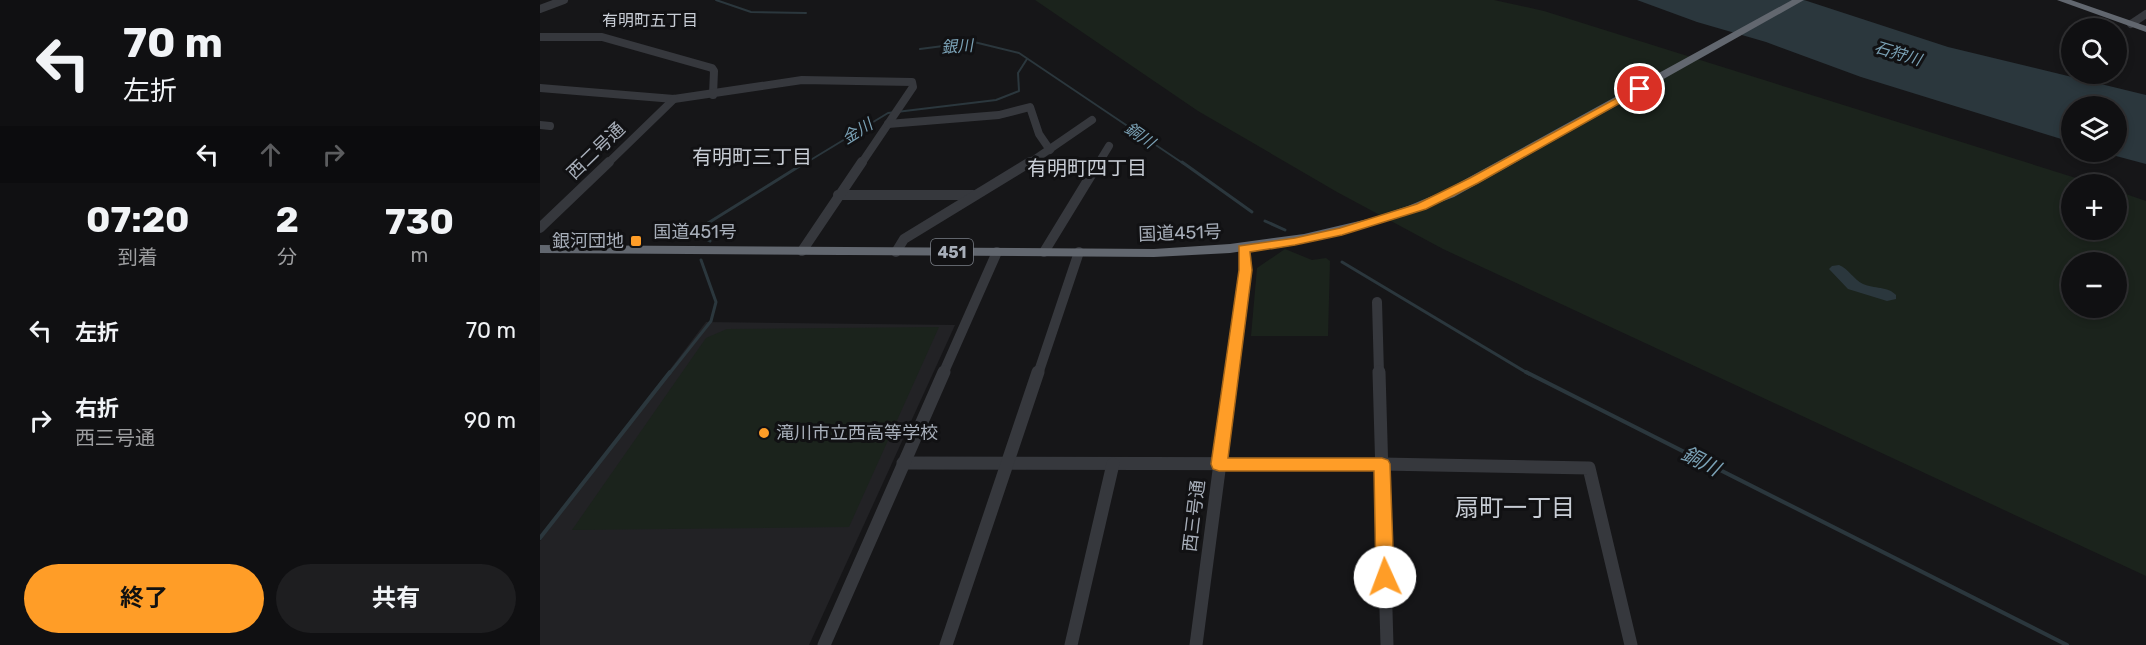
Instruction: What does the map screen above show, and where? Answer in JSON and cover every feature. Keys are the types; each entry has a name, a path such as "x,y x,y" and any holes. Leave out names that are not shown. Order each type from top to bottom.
{"highway":[{"name":"国道451号","path":"540,249 1154,253 1244,248 1295,242 1392,217 1449,194 1799,0"},
{"path":"2062,0 2146,29"}],"street":[{"path":"540,9 564,0"},
{"path":"2131,24 2146,14"},
{"path":"540,37 602,37 712,68 714,71 713,95"},
{"path":"540,88 674,99 802,80 912,82 913,87 802,251"},
{"name":"西二号通","path":"540,228 674,99"},
{"path":"888,124 999,115 1030,107 1039,134 1050,150"},
{"path":"896,252 904,239 1050,150 1092,120"},
{"path":"540,125 550,126"},
{"path":"1044,252 1109,146"},
{"path":"838,195 975,195"},
{"name":"西三号通","path":"1196,645 1245,270 1244,248"},
{"path":"824,645 997,252"},
{"path":"946,645 1079,252"},
{"path":"1377,302 1387,645"},
{"path":"903,463 1382,464 1589,468 1631,645"},
{"path":"1071,645 1113,464"}],"shaded area":[{"path":"1035,0 1494,0 1544,11 2063,174 2061,174 2061,240 2127,240 2127,194 2146,201 2146,576 1443,249 1337,192 1198,111"},
{"path":"1285,249 1312,260 1326,258 1330,261 1328,336 1251,336 1257,268"},
{"name":"滝川市立西高等学校","path":"706,322 955,325 809,645 540,645 540,541"},
{"path":"939,327 849,527 572,530 706,338 727,329"}],"water":[{"name":"石狩川","path":"1637,0 1804,0 1948,47 2061,74 2061,84 2101,84 2146,95 2146,164 2127,159 2127,96 2061,96 2061,139 1861,77 1766,42 1697,22"},
{"path":"1839,265 1863,284 1893,292 1896,299 1887,301 1848,289 1829,269"}],"waterway":[{"name":"銀川","path":"716,0 751,12 806,13"},
{"name":"銅川","path":"920,49 974,42 1019,53 1184,164"},
{"name":"金川","path":"804,164 888,113 996,100 1019,91 1018,73 1027,59"},
{"name":"金川","path":"710,241 700,236 700,228 806,162"},
{"name":"銅川","path":"1182,162 1252,212"},
{"name":"銅川","path":"1265,221 1285,230"},
{"name":"金川","path":"669,374 711,321 716,302 701,260"},
{"name":"銅川","path":"1342,262 1529,374"},
{"name":"金川","path":"540,538 670,372"},
{"name":"銅川","path":"1526,372 2067,645"}],"place":[{"name":"銀河団地","path":"636,241"},
{"name":"滝川市立西高等学校","path":"764,433"}],"district":[{"name":"有明町五丁目","path":"650,20"},
{"name":"有明町三丁目","path":"752,157"},
{"name":"有明町四丁目","path":"1087,168"},
{"name":"扇町一丁目","path":"1515,508"}],"route":[{"path":"1385,577 1382,464 1219,464 1239,326 1245,270 1244,248 1295,242 1342,231 1421,206 1474,181 1640,89"}]}
